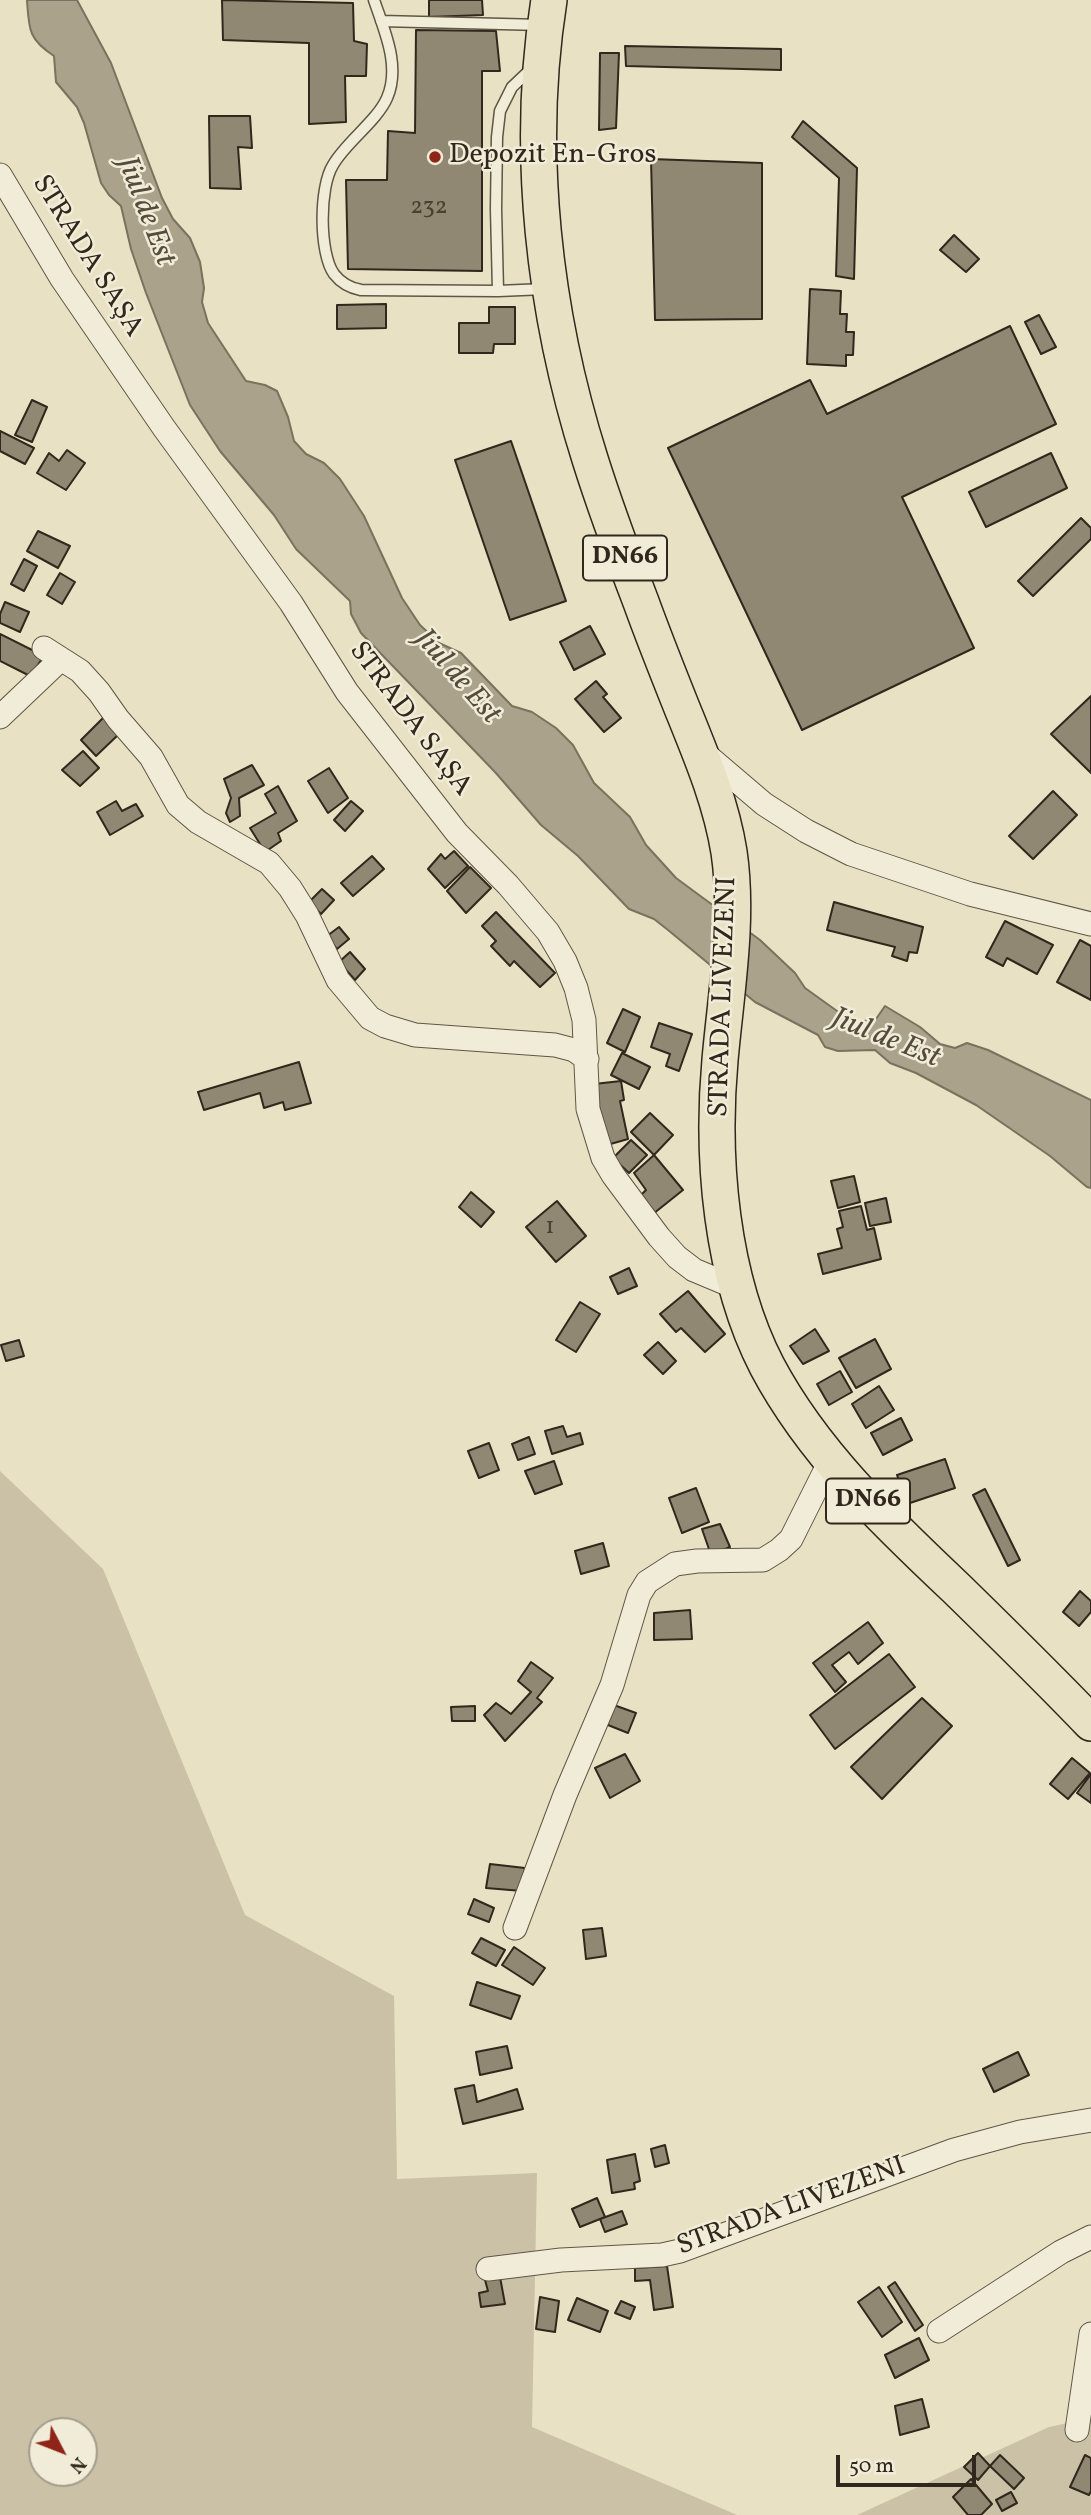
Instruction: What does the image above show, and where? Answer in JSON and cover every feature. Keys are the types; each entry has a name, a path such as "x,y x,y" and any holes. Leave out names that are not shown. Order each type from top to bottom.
{"main road":[{"name":"STRADA LIVEZENI","path":"546,27 540,163 542,214 551,289 568,373 590,460 638,594 698,748 722,819 729,853 733,891 720,1067 719,1162 721,1199 737,1288 766,1364 792,1408 831,1459 901,1535 1091,1723"}],"street":[{"name":"STRADA SAŞA","path":"0,175 62,279 156,417 291,603 347,692 457,834 508,885 548,932 565,961 576,988 584,1020 588,1109 603,1158 613,1175 677,1257 694,1270 737,1288"},
{"path":"0,717 52,654 80,671 99,692 150,757 178,804 198,822 269,863 290,887 307,915 338,980 370,1018 385,1026 415,1035 555,1045 573,1050 587,1059"},
{"path":"698,748 764,804 806,831 851,854 970,894 1091,924"},
{"path":"515,1928 565,1795 612,1685 639,1595 647,1582 675,1564 763,1560 779,1550 791,1538 831,1459"},
{"name":"STRADA LIVEZENI","path":"488,2269 583,2259 662,2255 680,2251 954,2150 1020,2132 1091,2119"},
{"path":"939,2330 1061,2252 1091,2237"},
{"path":"1077,2430 1091,2334"}],"lane":[{"path":"374,0 391,47 389,90 387,99 332,166 322,206 326,258 335,275 349,288 360,290 498,292 551,289"},
{"path":"381,21 546,27 500,111 496,196 498,292"}],"shaded area":[{"path":"0,1471 103,1569 245,1915 394,1996 397,2179 537,2173 532,2427 737,2515 0,2515"},
{"path":"1091,2418 1091,2515 857,2515 1049,2427"}],"water":[{"name":"Jiul de Est","path":"27,0 77,0 111,63 162,198 173,219 190,238 200,262 204,288 202,302 208,323 246,381 277,391 294,441 306,454 324,463 340,479 364,516 402,598 420,625 439,643 461,653 512,706 532,712 556,728 573,745 594,783 630,817 646,845 676,878 760,940 795,973 805,988 844,1016 858,1022 876,1019 885,1006 920,1027 940,1044 955,1048 967,1043 988,1050 1091,1100 1091,1188 976,1105 916,1073 890,1063 875,1050 838,1051 825,1047 818,1035 755,1002 654,919 629,909 578,856 541,825 495,772 361,633 351,614 350,601 296,549 274,515 220,451 190,405 146,293 131,249 121,206 101,183 77,107 56,82 54,56 39,44 32,32"}],"building":[{"path":"222,0 353,3 354,41 367,44 366,76 345,76 346,122 309,124 309,43 223,40"},
{"path":"429,0 482,0 483,15 429,17"},
{"name":"Depozit En-Gros","path":"416,30 496,31 500,71 482,71 482,271 348,269 346,180 387,180 388,131 415,133"},
{"path":"625,46 781,49 781,70 626,66"},
{"path":"600,53 619,53 616,128 599,130"},
{"path":"209,116 250,116 252,148 238,147 241,189 210,188"},
{"path":"803,121 857,168 854,279 836,276 839,178 792,137"},
{"path":"651,159 762,163 762,319 655,320"},
{"path":"954,235 979,259 966,272 940,250"},
{"path":"810,289 841,291 840,314 847,314 846,332 854,332 853,355 846,355 846,366 807,364"},
{"path":"386,304 386,328 337,329 337,305"},
{"path":"489,307 515,307 515,344 494,344 493,353 459,353 459,323 489,323"},
{"path":"1039,315 1056,347 1041,354 1025,322"},
{"path":"1010,326 1056,424 902,497 974,648 802,730 668,448 810,380 827,414"},
{"path":"32,400 47,407 32,442 15,435"},
{"path":"0,431 34,448 25,464 0,451"},
{"path":"511,441 566,601 510,620 455,460"},
{"path":"67,450 85,463 66,490 37,473 49,453 59,461"},
{"path":"1051,453 1067,488 986,527 969,492"},
{"path":"1081,518 1091,528 1091,539 1033,596 1018,581"},
{"path":"38,531 70,546 58,568 27,551"},
{"path":"24,559 37,566 24,591 11,584"},
{"path":"60,573 75,582 62,604 47,595"},
{"path":"5,602 29,612 20,632 0,623"},
{"path":"590,626 605,654 574,670 560,642"},
{"path":"0,634 44,656 30,676 0,661"},
{"path":"596,681 607,694 603,697 621,718 604,732 575,699"},
{"path":"1091,696 1091,773 1051,734"},
{"path":"104,717 119,734 96,756 81,740"},
{"path":"83,751 99,768 80,786 62,770"},
{"path":"252,765 264,785 239,798 240,816 230,822 226,813 231,798 224,779"},
{"path":"329,768 348,798 328,813 308,781"},
{"path":"278,786 297,821 278,833 281,841 265,852 250,828 276,813 265,794"},
{"path":"1053,791 1077,815 1033,859 1009,836"},
{"path":"116,801 122,811 136,804 143,816 110,835 97,812"},
{"path":"351,801 363,811 345,831 334,820"},
{"path":"454,851 468,866 445,888 428,869 441,854 445,859"},
{"path":"372,856 384,869 353,896 341,883"},
{"path":"470,867 491,888 466,913 447,891"},
{"path":"322,889 334,900 321,914 309,902"},
{"path":"834,902 923,927 917,953 909,952 907,961 892,956 895,947 827,930"},
{"path":"496,912 555,973 540,987 514,961 510,966 491,946 496,941 482,926"},
{"path":"1005,921 1053,945 1037,974 1007,958 1003,966 986,957"},
{"path":"339,927 349,939 337,949 327,936"},
{"path":"1080,940 1091,946 1091,1000 1057,982"},
{"path":"350,952 365,969 355,980 339,962"},
{"path":"623,1009 640,1017 625,1052 607,1043"},
{"path":"659,1023 692,1034 679,1071 666,1066 670,1054 651,1047"},
{"path":"622,1053 650,1067 639,1089 611,1075"},
{"path":"299,1062 311,1103 285,1110 283,1102 264,1108 260,1093 204,1110 198,1092"},
{"path":"621,1081 624,1100 620,1101 628,1139 607,1145 594,1084"},
{"path":"650,1113 673,1135 654,1155 631,1132"},
{"path":"631,1140 647,1155 629,1173 613,1158"},
{"path":"654,1155 683,1190 653,1214 639,1197 646,1190 634,1173"},
{"path":"854,1176 860,1202 838,1208 831,1181"},
{"path":"471,1192 494,1212 481,1227 459,1207"},
{"path":"886,1198 891,1222 870,1226 865,1203"},
{"path":"557,1201 586,1236 556,1262 526,1227"},
{"path":"861,1206 867,1230 874,1228 881,1259 823,1274 818,1254 842,1248 837,1229 843,1227 839,1211"},
{"path":"629,1268 637,1286 618,1294 610,1277"},
{"path":"688,1291 725,1334 705,1352 681,1328 676,1332 660,1314"},
{"path":"580,1302 600,1314 576,1352 556,1340"},
{"path":"815,1329 829,1351 803,1364 790,1346"},
{"path":"875,1339 891,1369 856,1388 839,1358"},
{"path":"19,1340 24,1356 6,1361 1,1345"},
{"path":"658,1342 676,1361 663,1374 644,1355"},
{"path":"840,1371 852,1392 829,1405 817,1384"},
{"path":"879,1386 894,1410 866,1428 852,1404"},
{"path":"901,1418 912,1440 883,1455 871,1433"},
{"path":"563,1426 567,1437 580,1433 583,1444 552,1454 545,1431"},
{"path":"529,1437 535,1454 518,1460 512,1444"},
{"path":"489,1443 499,1470 479,1478 468,1451"},
{"path":"945,1459 955,1488 907,1504 897,1475"},
{"path":"554,1461 562,1484 535,1494 525,1471"},
{"path":"696,1488 709,1522 682,1533 669,1498"},
{"path":"985,1489 1020,1560 1008,1566 973,1495"},
{"path":"720,1524 730,1547 711,1555 702,1529"},
{"path":"603,1543 609,1566 581,1574 575,1551"},
{"path":"1080,1591 1091,1601 1091,1612 1079,1626 1063,1612"},
{"path":"690,1610 692,1639 654,1640 654,1613"},
{"path":"868,1622 883,1643 858,1664 849,1652 832,1665 846,1682 835,1692 813,1663"},
{"path":"889,1654 915,1687 835,1749 810,1715"},
{"path":"531,1662 553,1678 537,1698 542,1702 505,1741 484,1715 496,1703 511,1714 531,1692 518,1681"},
{"path":"922,1698 952,1726 882,1799 851,1767"},
{"path":"611,1704 636,1713 628,1733 603,1723"},
{"path":"475,1706 475,1721 452,1721 451,1707"},
{"path":"625,1754 640,1781 610,1798 595,1768"},
{"path":"1072,1758 1090,1773 1068,1799 1050,1784"},
{"path":"1091,1774 1091,1803 1077,1793"},
{"path":"490,1864 525,1868 522,1891 486,1888"},
{"path":"474,1899 494,1908 489,1922 468,1914"},
{"path":"602,1928 606,1956 586,1959 583,1930"},
{"path":"481,1938 505,1950 496,1966 472,1953"},
{"path":"514,1947 545,1968 533,1985 502,1965"},
{"path":"477,1982 520,1996 511,2019 470,2005"},
{"path":"507,2046 512,2068 480,2075 476,2052"},
{"path":"1018,2052 1029,2075 994,2092 983,2069"},
{"path":"474,2085 477,2102 517,2089 523,2109 463,2124 455,2089"},
{"path":"665,2145 669,2163 655,2167 651,2149"},
{"path":"635,2154 640,2181 634,2183 635,2189 612,2193 607,2160"},
{"path":"597,2198 605,2217 580,2227 572,2209"},
{"path":"622,2211 627,2224 605,2232 600,2219"},
{"path":"667,2266 673,2307 654,2310 650,2280 635,2281 635,2268"},
{"path":"500,2277 505,2304 481,2307 479,2293 488,2291 485,2280"},
{"path":"895,2282 923,2325 915,2331 888,2287"},
{"path":"879,2287 902,2322 882,2337 858,2302"},
{"path":"540,2297 559,2301 555,2332 536,2329"},
{"path":"577,2298 608,2311 600,2332 568,2320"},
{"path":"621,2301 635,2307 630,2319 615,2313"},
{"path":"919,2338 929,2360 895,2378 885,2355"},
{"path":"922,2399 929,2427 900,2435 895,2406"},
{"path":"978,2453 990,2466 978,2480 964,2467"},
{"path":"1000,2455 1024,2478 1014,2489 990,2466"},
{"path":"1085,2455 1091,2458 1089,2495 1070,2487"},
{"path":"971,2479 992,2504 981,2515 968,2515 953,2497"},
{"path":"1011,2492 1017,2503 1002,2511 996,2500"}],"place":[{"name":"Depozit En-Gros","path":"435,157"}]}
